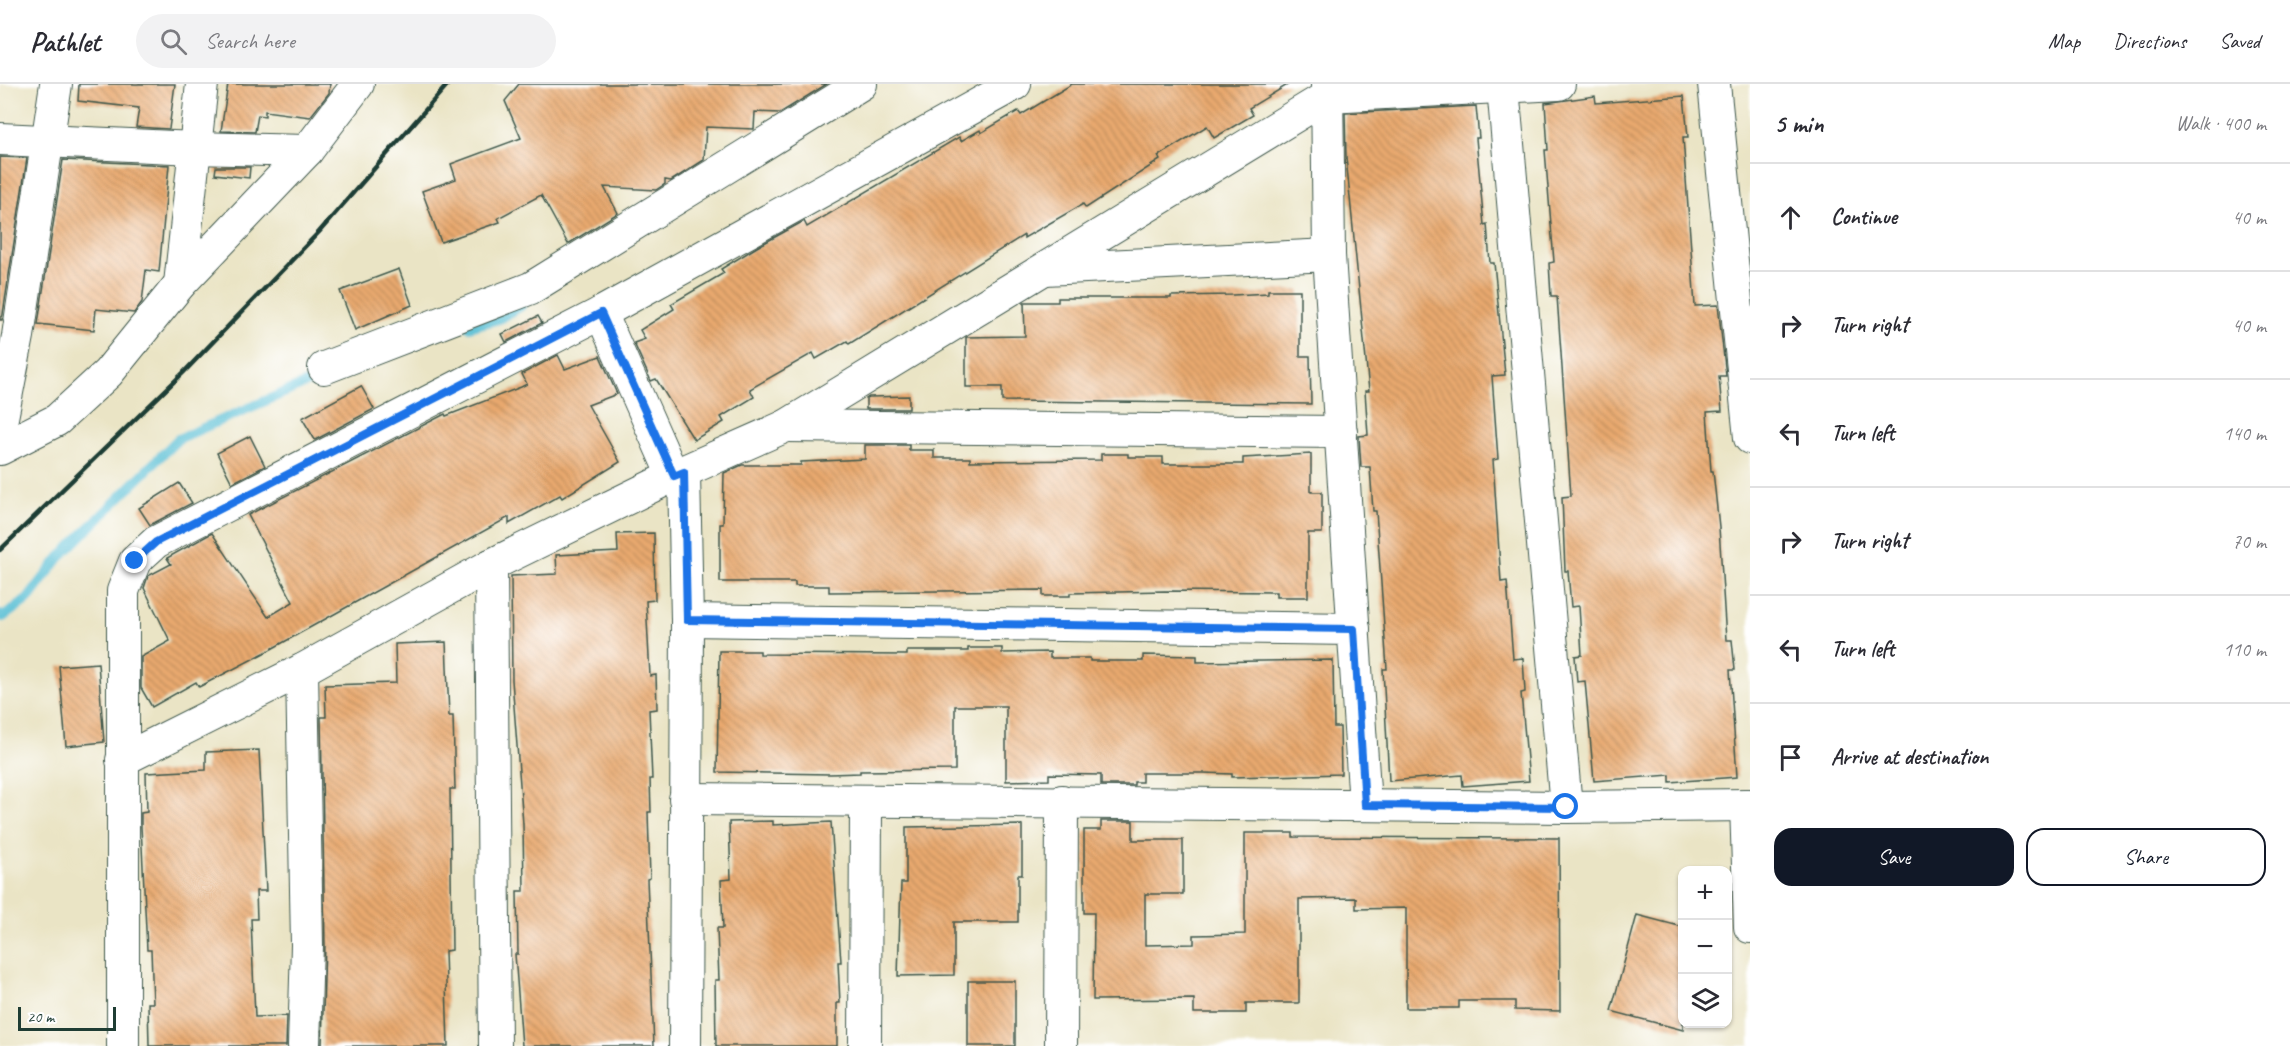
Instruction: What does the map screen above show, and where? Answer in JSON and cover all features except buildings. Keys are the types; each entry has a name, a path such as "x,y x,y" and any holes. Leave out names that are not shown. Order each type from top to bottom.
{"street":[{"path":"0,428 18,336 56,84"},
{"path":"180,284 202,84"},
{"path":"0,449 57,420 108,373 180,284 307,151 358,84"},
{"path":"324,368 531,288 861,84"},
{"path":"123,1046 123,591 135,561 156,542 601,313 1015,84"},
{"path":"122,760 302,670 491,565 679,474 786,426 1328,90 1559,84"},
{"path":"1714,84 1750,438"},
{"path":"1503,87 1566,807"},
{"path":"1328,90 1329,255 1365,805"},
{"path":"0,139 307,151"},
{"path":"1042,269 1329,255"},
{"path":"601,313 679,474 687,620 685,1046"},
{"path":"786,426 1341,432"},
{"path":"491,565 495,1046"},
{"path":"687,620 1354,629"},
{"path":"302,670 307,945 304,1046"},
{"path":"685,799 866,803 1062,801 1566,807 1748,805 1750,927"},
{"path":"1061,1046 1062,801"},
{"path":"865,1046 866,803"}],"waterway":[{"path":"469,327 499,319 521,306"},
{"path":"0,615 3,617 28,599 59,558 178,439 327,374"}],"railway":[{"path":"0,550 183,373 319,232 448,84"}],"route":[{"path":"135,561 156,542 601,313 674,476 684,472 687,620 1354,629 1365,805 1566,807"}]}
